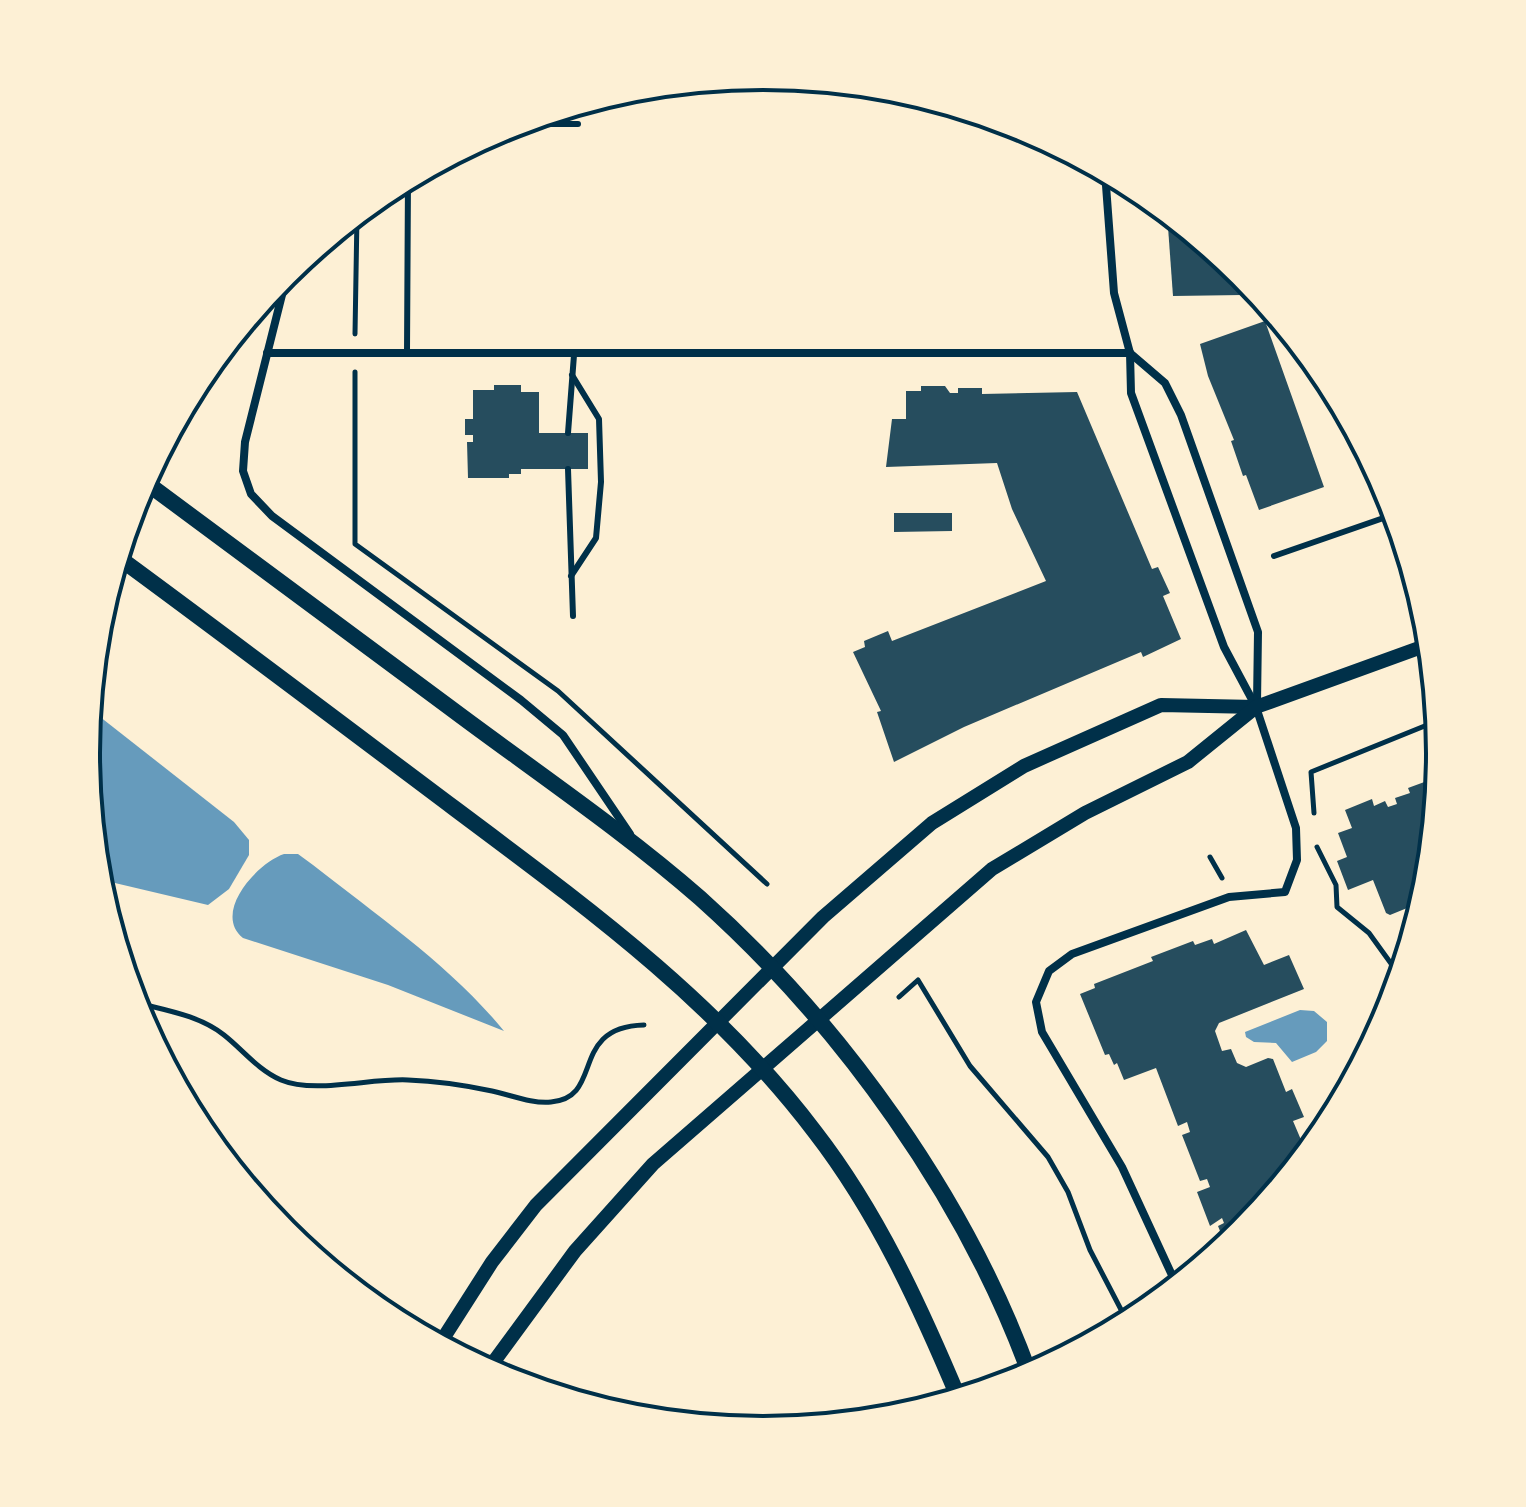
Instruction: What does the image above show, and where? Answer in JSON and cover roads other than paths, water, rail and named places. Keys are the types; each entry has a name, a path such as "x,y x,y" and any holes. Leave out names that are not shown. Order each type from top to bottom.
{"main road":[{"path":"155,489 639,848 709,907 771,969 818,1021 917,1149 972,1239 1025,1363"},
{"path":"128,564 585,906 676,980 719,1023 816,1132 863,1201 904,1278 954,1388"}],"street":[{"path":"1106,186 1114,293 1130,353 1131,393 1224,647 1256,707 1296,828 1297,860 1285,892 1229,897 1072,954 1049,971 1036,1002 1042,1032 1122,1167 1172,1276"},
{"path":"280,299 245,442 243,471 251,494 272,516 521,700 563,735 639,848"},
{"path":"267,353 1130,353 1165,383 1192,443 1258,632 1256,707"},
{"path":"495,1360 575,1251 653,1164 992,869 1085,813 1188,762 1256,707 1418,648"},
{"path":"445,1336 492,1262 536,1205 823,917 932,823 1024,766 1161,705 1256,707"}],"lane":[{"path":"553,124 578,124"},
{"path":"407,353 408,193"},
{"path":"568,433 574,355"},
{"path":"571,576 596,538 601,482 599,419 572,375"},
{"path":"568,469 573,616"},
{"path":"1274,556 1383,518"}],"water":[{"path":"101,717 234,822 249,840 249,855 229,889 208,905 112,882 101,797"},
{"path":"284,854 298,854 413,943 461,985 504,1031 388,985 243,938 235,928 235,903 262,867"},
{"path":"1300,1010 1314,1011 1327,1022 1327,1041 1316,1052 1292,1062 1276,1043 1254,1042 1246,1037 1245,1032"}]}
